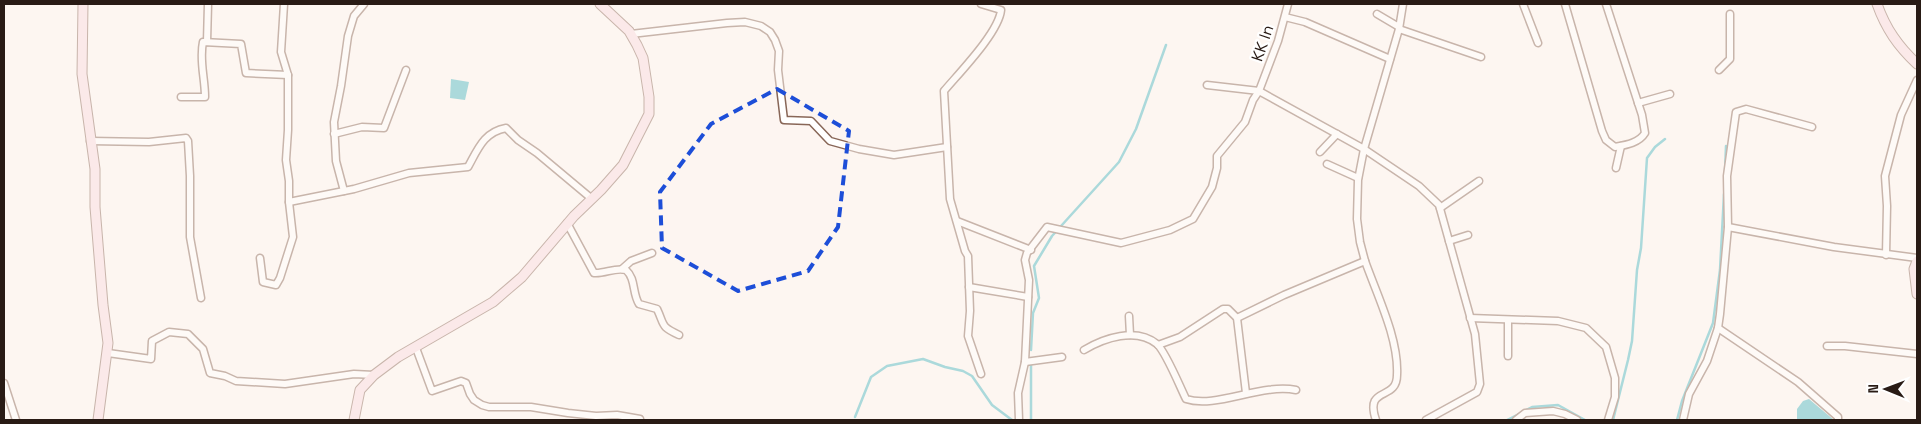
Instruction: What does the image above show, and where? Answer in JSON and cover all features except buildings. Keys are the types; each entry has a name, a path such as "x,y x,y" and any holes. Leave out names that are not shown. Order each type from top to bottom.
{"main road":[{"path":"83,4 82,74 94,169 102,305 108,352 98,420"},
{"path":"354,420 360,390 374,374 493,302 522,277 567,223 592,200 624,165 649,114 649,97 643,58 630,34 600,4"},
{"path":"1878,4 1884,22 1897,42 1917,64"},
{"path":"1917,260 1914,270 1917,294"}],"street":[{"path":"207,42 208,4"},
{"path":"260,258 263,282 276,285 293,237 286,160 288,76 281,52 284,4"},
{"path":"344,191 336,161 334,122 348,36 360,4"},
{"path":"354,16 364,4"},
{"path":"981,4 1003,7 1000,20 944,91 950,198 968,256 970,311 968,336 981,374"},
{"name":"KK ln","path":"1031,250 1047,227 1121,243 1170,230 1194,219 1212,187 1217,168 1217,156 1245,122 1259,91 1286,17 1288,4"},
{"path":"1376,420 1372,403 1376,398 1393,388 1397,379 1398,366 1393,340 1360,242 1357,219 1358,178 1364,150 1399,28 1403,4"},
{"path":"1523,4 1538,43"},
{"path":"1565,4 1606,140 1615,147 1639,140 1645,133 1638,103 1606,4"},
{"path":"1870,4 1878,4"},
{"path":"1377,14 1399,28 1481,57"},
{"path":"1719,70 1730,59 1730,14"},
{"path":"1286,17 1305,22 1390,59"},
{"path":"630,34 727,23 745,22 761,26 770,32 779,51 778,70 784,120 811,121 830,141 859,149 894,155 948,147"},
{"path":"181,97 205,97 205,79 201,54 203,42 241,44 246,72 288,76"},
{"path":"334,134 362,128 384,128 406,70"},
{"path":"1886,255 1884,176 1901,115 1917,80"},
{"path":"1207,85 1259,91 1364,150 1419,186 1440,208 1475,334 1480,384 1477,392 1426,420"},
{"path":"1638,103 1670,94"},
{"path":"1683,420 1689,394 1707,362 1718,328 1728,227 1727,176 1736,112 1746,109 1812,127"},
{"path":"289,202 344,191 409,173 468,167 482,142 495,130 506,128 592,200"},
{"path":"1320,152 1336,134"},
{"path":"90,141 148,142 186,138 188,141 190,176 190,237 201,298"},
{"path":"1616,168 1621,146"},
{"path":"1327,164 1358,178"},
{"path":"1440,208 1479,181"},
{"path":"957,221 1031,250 1025,260 1029,280 1025,362 1018,393 1019,420"},
{"path":"567,223 594,273 622,269 631,261 652,253"},
{"path":"1728,227 1917,260"},
{"path":"1449,241 1468,235"},
{"path":"1237,318 1284,295 1365,261"},
{"path":"622,269 630,274 639,304 657,309 661,323 665,328 679,335"},
{"path":"969,287 1028,297"},
{"path":"1158,345 1180,337 1223,309 1228,309 1237,318 1246,393"},
{"path":"1129,316 1130,335"},
{"path":"1470,318 1558,321 1586,328 1606,347 1615,378 1615,397 1608,420"},
{"path":"1508,320 1508,356"},
{"path":"1718,328 1798,382 1838,417 1838,420"},
{"path":"108,352 151,359 152,341 169,332 188,334 203,349 210,373 225,376 236,381 285,384 354,374 374,374"},
{"path":"1084,350 1099,341 1130,335 1145,336 1158,345 1186,399 1192,401 1216,400 1275,388 1296,390"},
{"path":"1827,346 1845,346 1917,354"},
{"path":"416,348 432,391 461,381 466,383 470,394 482,405 489,407 531,407 568,413 596,416 617,415 640,419"},
{"path":"1025,362 1062,357"},
{"path":"4,383 16,420"},
{"path":"1516,420 1525,413 1553,411 1577,420"},
{"path":"566,420 568,413"}],"highlighted area":[{"path":"777,89 849,131 838,227 808,271 738,291 662,248 660,192 711,124"}],"water":[{"path":"451,79 469,82 465,100 450,98"},
{"path":"1809,399 1834,420 1797,420 1797,409 1803,401"}],"waterway":[{"path":"1031,350 1033,313 1039,298 1034,266 1052,236 1119,162 1136,129 1166,45"},
{"path":"1613,420 1632,341 1647,158 1655,147 1665,139"},
{"path":"1725,171 1726,146"},
{"path":"1677,420 1682,401 1713,323 1720,270 1724,194"},
{"path":"855,417 871,377 887,366 923,359 963,371 972,376 992,405 1012,420"},
{"path":"1031,365 1031,420"},
{"path":"1526,410 1532,407 1558,405 1585,420"},
{"path":"1507,420 1521,413"}]}
